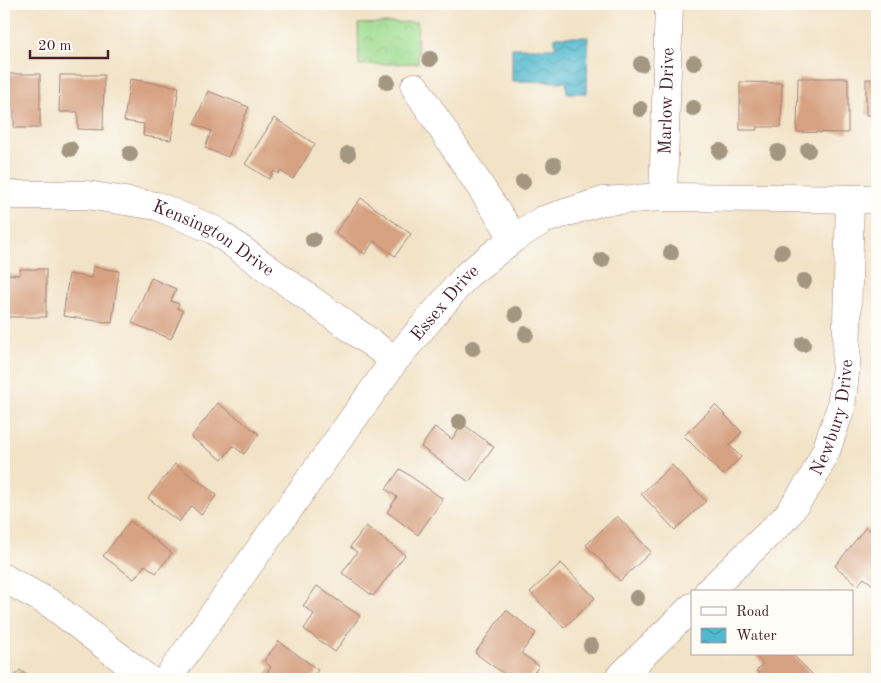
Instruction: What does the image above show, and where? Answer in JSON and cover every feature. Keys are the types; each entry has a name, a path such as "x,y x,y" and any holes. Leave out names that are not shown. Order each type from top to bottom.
{"street":[{"name":"Marlow Drive","path":"663,197 669,4"},
{"path":"415,87 514,238"},
{"name":"Kensington Drive","path":"4,194 87,195 157,206 214,230 395,360"},
{"name":"Essex Drive","path":"166,679 395,360 466,275 514,238 543,220 603,201 663,197 877,199"},
{"name":"Newbury Drive","path":"710,590 787,516 811,480 826,451 841,407 846,366 850,199"},
{"path":"4,578 51,604 148,679"},
{"path":"618,679 691,608"}],"green space":[{"path":"417,22 418,63 359,65 358,24"}],"water":[{"path":"555,37 588,37 587,93 567,93 566,82 512,81 512,48 555,48"}],"building":[{"path":"4,74 40,74 40,128 14,128 14,110 4,110"},
{"path":"60,75 104,75 103,130 78,129 78,112 59,112"},
{"path":"798,78 848,78 848,133 797,132"},
{"path":"130,79 179,87 171,140 143,136 144,124 124,121"},
{"path":"866,79 877,79 877,115 866,115"},
{"path":"740,82 782,83 781,127 756,127 757,130 740,130"},
{"path":"208,91 249,107 228,157 205,148 211,131 194,124"},
{"path":"274,118 315,144 293,179 280,171 279,174 274,171 269,179 245,164"},
{"path":"361,198 411,234 395,256 374,241 365,254 335,233"},
{"path":"93,267 119,271 112,323 63,316 69,274 91,278"},
{"path":"20,269 46,269 46,317 4,317 4,277 6,277 6,274 20,275"},
{"path":"151,278 176,289 171,301 179,304 177,308 183,311 171,339 132,323"},
{"path":"218,403 259,434 244,454 233,446 222,460 191,437"},
{"path":"715,405 742,432 729,445 741,457 723,475 684,436"},
{"path":"463,424 494,447 469,482 421,447 435,427 452,439"},
{"path":"175,464 217,495 201,515 191,506 179,522 148,498"},
{"path":"672,465 706,501 675,530 641,494"},
{"path":"400,469 443,499 418,535 387,512 397,497 386,489"},
{"path":"617,516 651,552 620,581 586,545"},
{"path":"130,521 172,553 156,573 145,565 134,579 103,556"},
{"path":"366,526 405,555 373,596 342,573 357,552 350,547"},
{"path":"866,527 877,536 877,588 864,578 858,585 835,566"},
{"path":"561,563 595,598 564,628 530,592"},
{"path":"317,586 360,616 335,652 304,629 314,614 303,606"},
{"path":"506,610 536,633 521,653 539,666 529,679 511,679 475,653"},
{"path":"279,641 318,670 311,679 262,679 271,667 264,661"},
{"path":"756,656 794,656 812,674 806,679 754,679 760,674 756,671 763,664"},
{"path":"20,670 32,679 12,679"}]}
